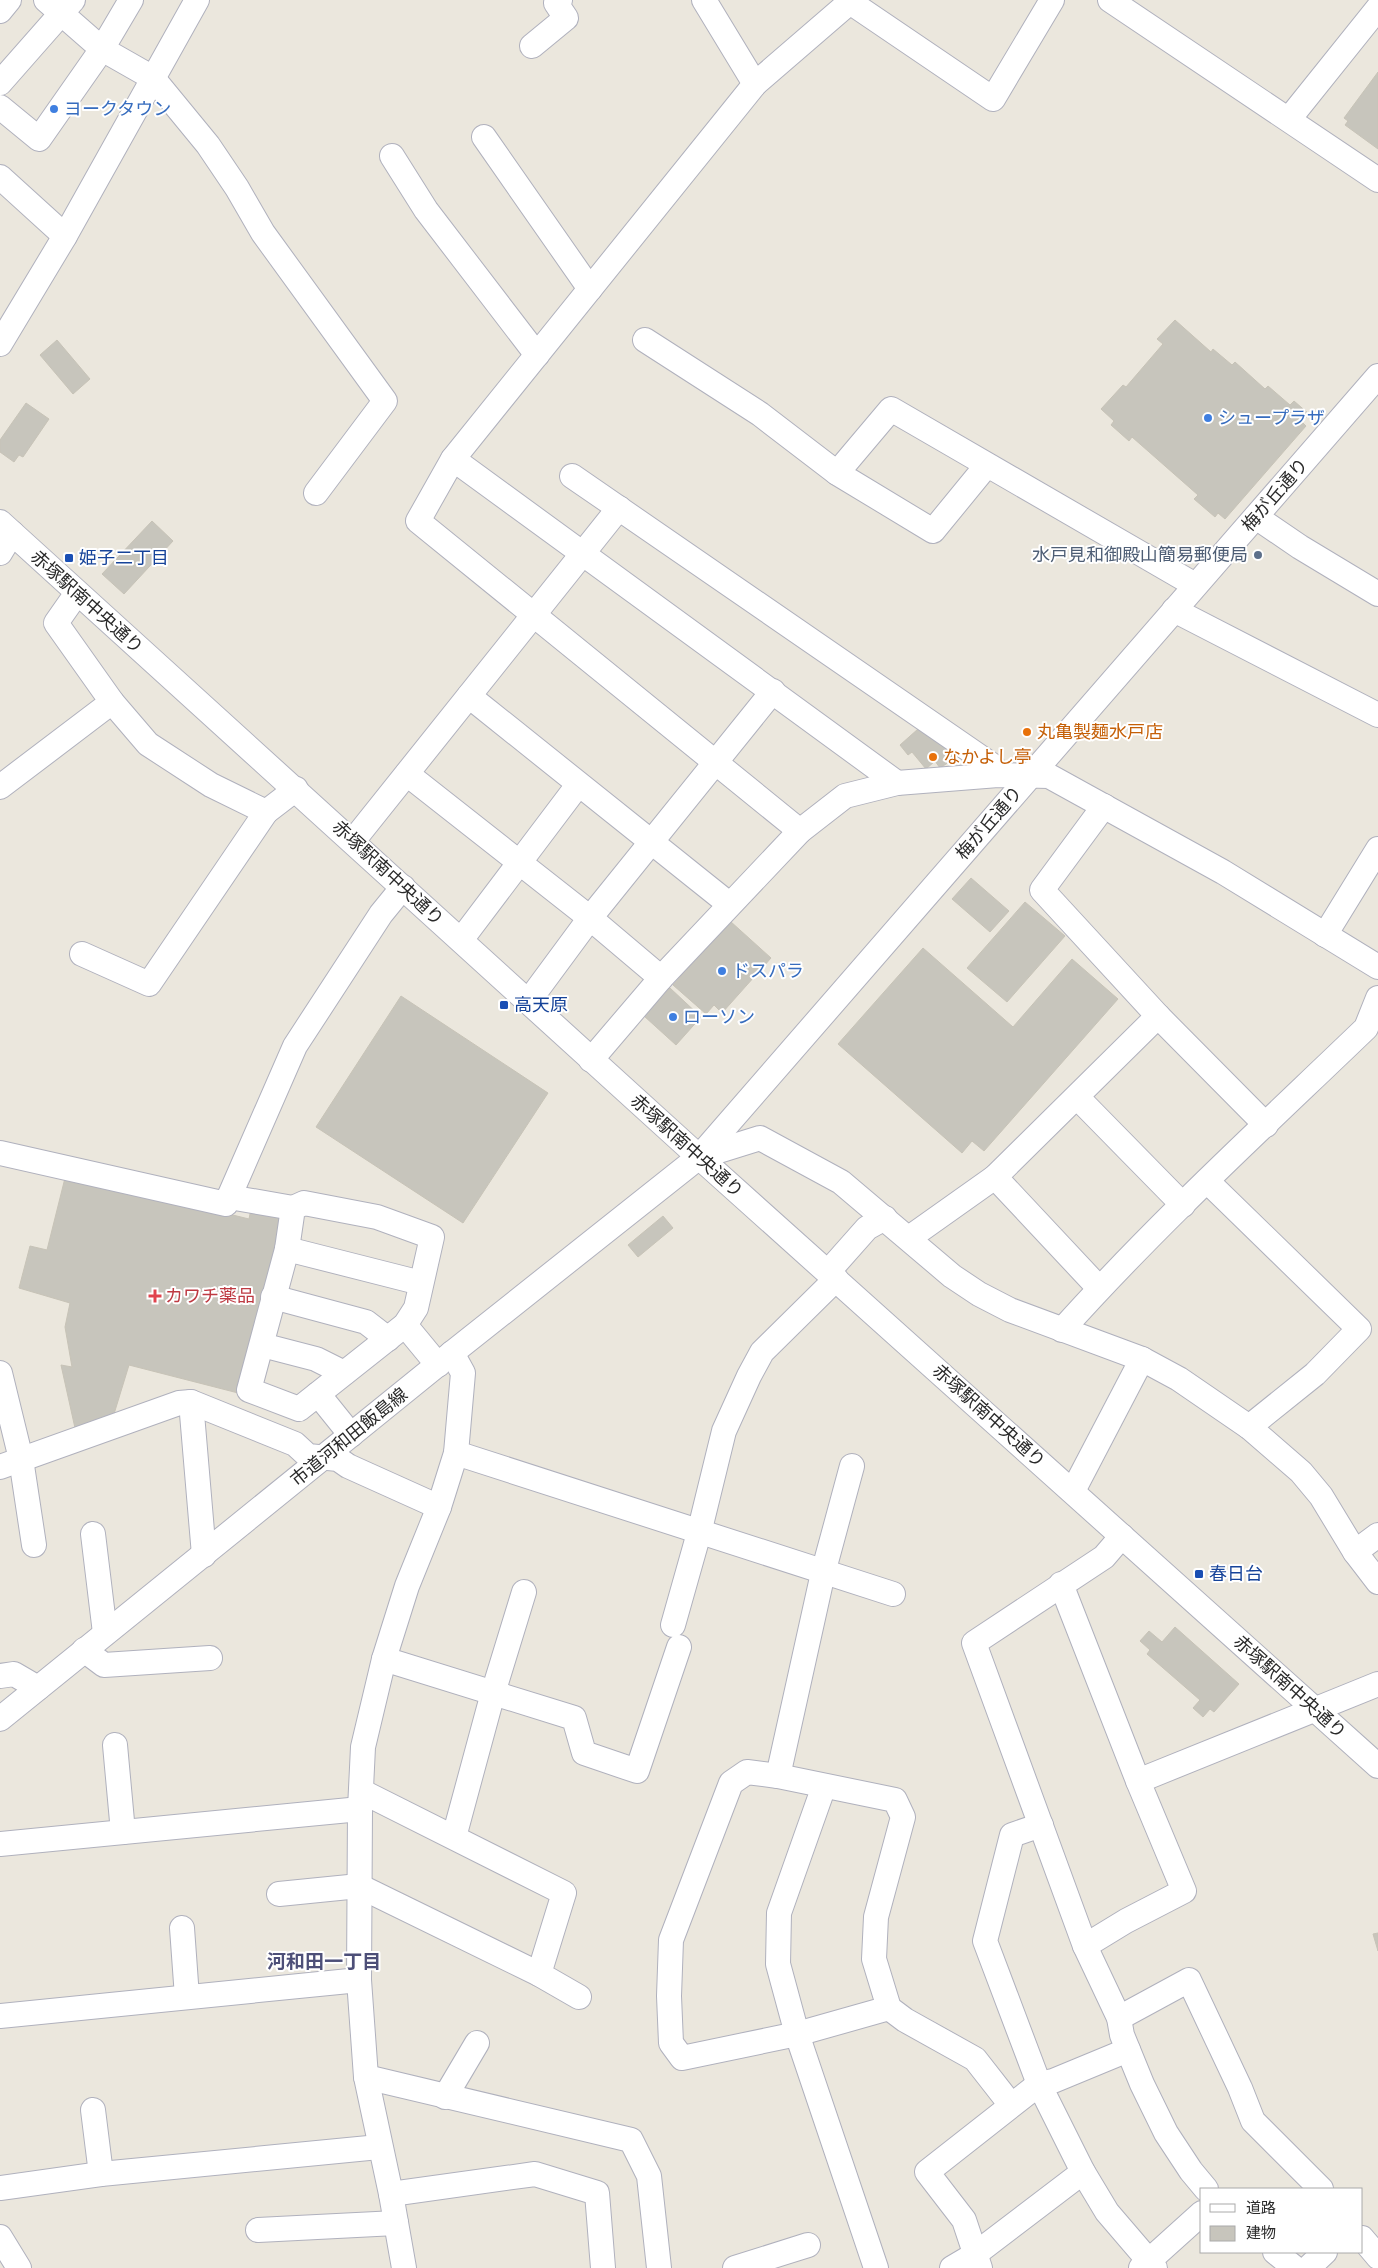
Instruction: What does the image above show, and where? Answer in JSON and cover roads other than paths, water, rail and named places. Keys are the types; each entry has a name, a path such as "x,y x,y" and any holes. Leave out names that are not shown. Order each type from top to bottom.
{"street":[{"path":"0,11 10,0"},
{"path":"0,107 39,139 102,49 132,0"},
{"path":"0,344 65,236 197,0"},
{"path":"532,46 566,18 556,3 560,0"},
{"path":"704,0 755,84"},
{"path":"800,831 418,521 453,459 755,84 850,2 993,99 1052,0"},
{"path":"1110,0 1378,180"},
{"path":"0,83 60,4 102,49 153,78 208,144 237,188 263,233 385,401 316,493"},
{"path":"1289,119 1378,8"},
{"path":"484,137 590,288"},
{"path":"392,156 426,210 537,355"},
{"path":"0,177 65,236"},
{"path":"645,340 760,414 837,473 933,531 986,465"},
{"name":"梅が丘通り","path":"699,1157 1378,376"},
{"path":"837,473 891,409 1195,585"},
{"path":"453,459 897,783"},
{"path":"572,476 994,766 998,775"},
{"path":"353,841 585,554 619,508"},
{"path":"1256,517 1378,594"},
{"path":"0,553 6,528"},
{"name":"赤塚駅南中央通り","path":"6,528 296,789 591,1060 1378,1766"},
{"path":"77,593 56,623 112,702 148,744 211,785 266,812"},
{"path":"1174,610 1378,715"},
{"path":"528,1002 590,918 772,691"},
{"path":"469,696 729,904"},
{"path":"0,787 112,702"},
{"path":"407,774 590,918 661,978"},
{"path":"591,1060 661,978 800,831 845,796 897,783 998,775 1031,774 1049,776 1223,872 1378,967"},
{"path":"461,940 578,785"},
{"path":"82,954 149,984 266,812 296,789"},
{"path":"1104,806 1042,890 1158,1016 1266,1125"},
{"path":"1325,935 1378,848"},
{"path":"0,1153 226,1204 295,1046 381,914 403,887"},
{"path":"1062,1330 1099,1288 1366,1028 1378,998"},
{"path":"909,1238 995,1177 1158,1016"},
{"path":"1077,1097 1183,1205"},
{"path":"699,1157 760,1138 841,1182 952,1276 979,1294 1010,1310 1142,1359 1180,1379 1249,1427 1301,1472 1321,1496 1355,1552 1378,1582"},
{"name":"市道河和田飯島線","path":"0,1720 445,1359 699,1157"},
{"path":"995,1177 1099,1288"},
{"path":"1208,1181 1359,1329 1315,1374 1249,1427"},
{"path":"229,1197 293,1208 304,1203 377,1217 432,1237 416,1308 397,1332 299,1409 249,1390 287,1250 293,1208"},
{"path":"384,1659 574,1718 584,1753 636,1770 676,1636 724,1431 762,1352 832,1275 867,1228 885,1218"},
{"path":"287,1250 422,1283"},
{"path":"273,1297 397,1332 445,1359 463,1373 456,1453 439,1506 407,1586 384,1659 363,1747 360,1800 359,1980 366,2077 380,2147 392,2194 404,2268"},
{"path":"262,1345 316,1359 344,1373"},
{"path":"1073,1491 1142,1359"},
{"path":"0,1373 10,1463 34,1545"},
{"path":"318,1394 351,1435"},
{"path":"10,1463 179,1402 191,1402 295,1444 308,1456 325,1456 338,1459 348,1466 439,1506"},
{"path":"191,1402 204,1555"},
{"path":"456,1453 699,1533 893,1594"},
{"path":"778,1776 823,1573 852,1466"},
{"path":"93,1534 105,1633"},
{"path":"1355,1552 1378,1535"},
{"path":"1122,1536 1104,1557 974,1643 1085,1946 1119,2018 1122,2035 1142,2084 1166,2133 1191,2172 1205,2188"},
{"path":"1061,1584 1184,1891 1126,1921 1085,1946"},
{"path":"454,1837 493,1693 524,1592"},
{"path":"84,1650 104,1665 210,1658"},
{"path":"0,1676 14,1674 38,1688"},
{"path":"1138,1780 1378,1684"},
{"path":"115,1745 123,1832"},
{"path":"889,2008 797,2034 682,2058 671,2043 669,1996 671,1940 731,1782 747,1772 778,1776 895,1800 903,1817 876,1917 874,1959 889,2008 905,2020 976,2059 1011,2105"},
{"path":"824,1786 779,1913 778,1964 797,2034 876,2268"},
{"path":"0,1844 123,1832 360,1800 454,1837 564,1892 538,1974"},
{"path":"1041,1825 1012,1835 985,1941 1040,2084 1083,2172 1107,2212 1149,2266 1200,2215"},
{"path":"279,1894 359,1886 538,1974 579,1997"},
{"path":"182,1928 187,1998"},
{"path":"0,2016 359,1980"},
{"path":"1119,2018 1189,1980 1240,2088 1253,2121 1320,2188"},
{"path":"445,2097 477,2044"},
{"path":"977,2262 964,2220 927,2172 1040,2084 1053,2081 1128,2050"},
{"path":"366,2077 631,2140 649,2176 659,2268"},
{"path":"93,2110 101,2174"},
{"path":"0,2188 101,2174 380,2147"},
{"path":"952,2268 977,2262 1083,2172"},
{"path":"392,2194 535,2174 597,2193 603,2268"},
{"path":"258,2230 396,2223"},
{"path":"0,2237 19,2268"},
{"path":"1363,2239 1378,2257"},
{"path":"735,2268 808,2246"},
{"path":"1277,2253 1295,2268"},
{"path":"1308,2268 1324,2253"}],"place":[{"name":"ヨークタウン","path":"54,109"},
{"name":"シュープラザ","path":"1208,418"},
{"name":"水戸見和御殿山簡易郵便局","path":"1258,555"},
{"name":"姫子二丁目","path":"69,558"},
{"name":"丸亀製麺水戸店","path":"1027,732"},
{"name":"なかよし亭","path":"933,757"},
{"name":"ドスパラ","path":"722,971"},
{"name":"高天原","path":"504,1005"},
{"name":"ローソン","path":"673,1017"},
{"name":"カワチ薬品","path":"155,1296"},
{"name":"春日台","path":"1199,1574"}],"district":[{"name":"河和田一丁目","path":"324,1961"}]}
